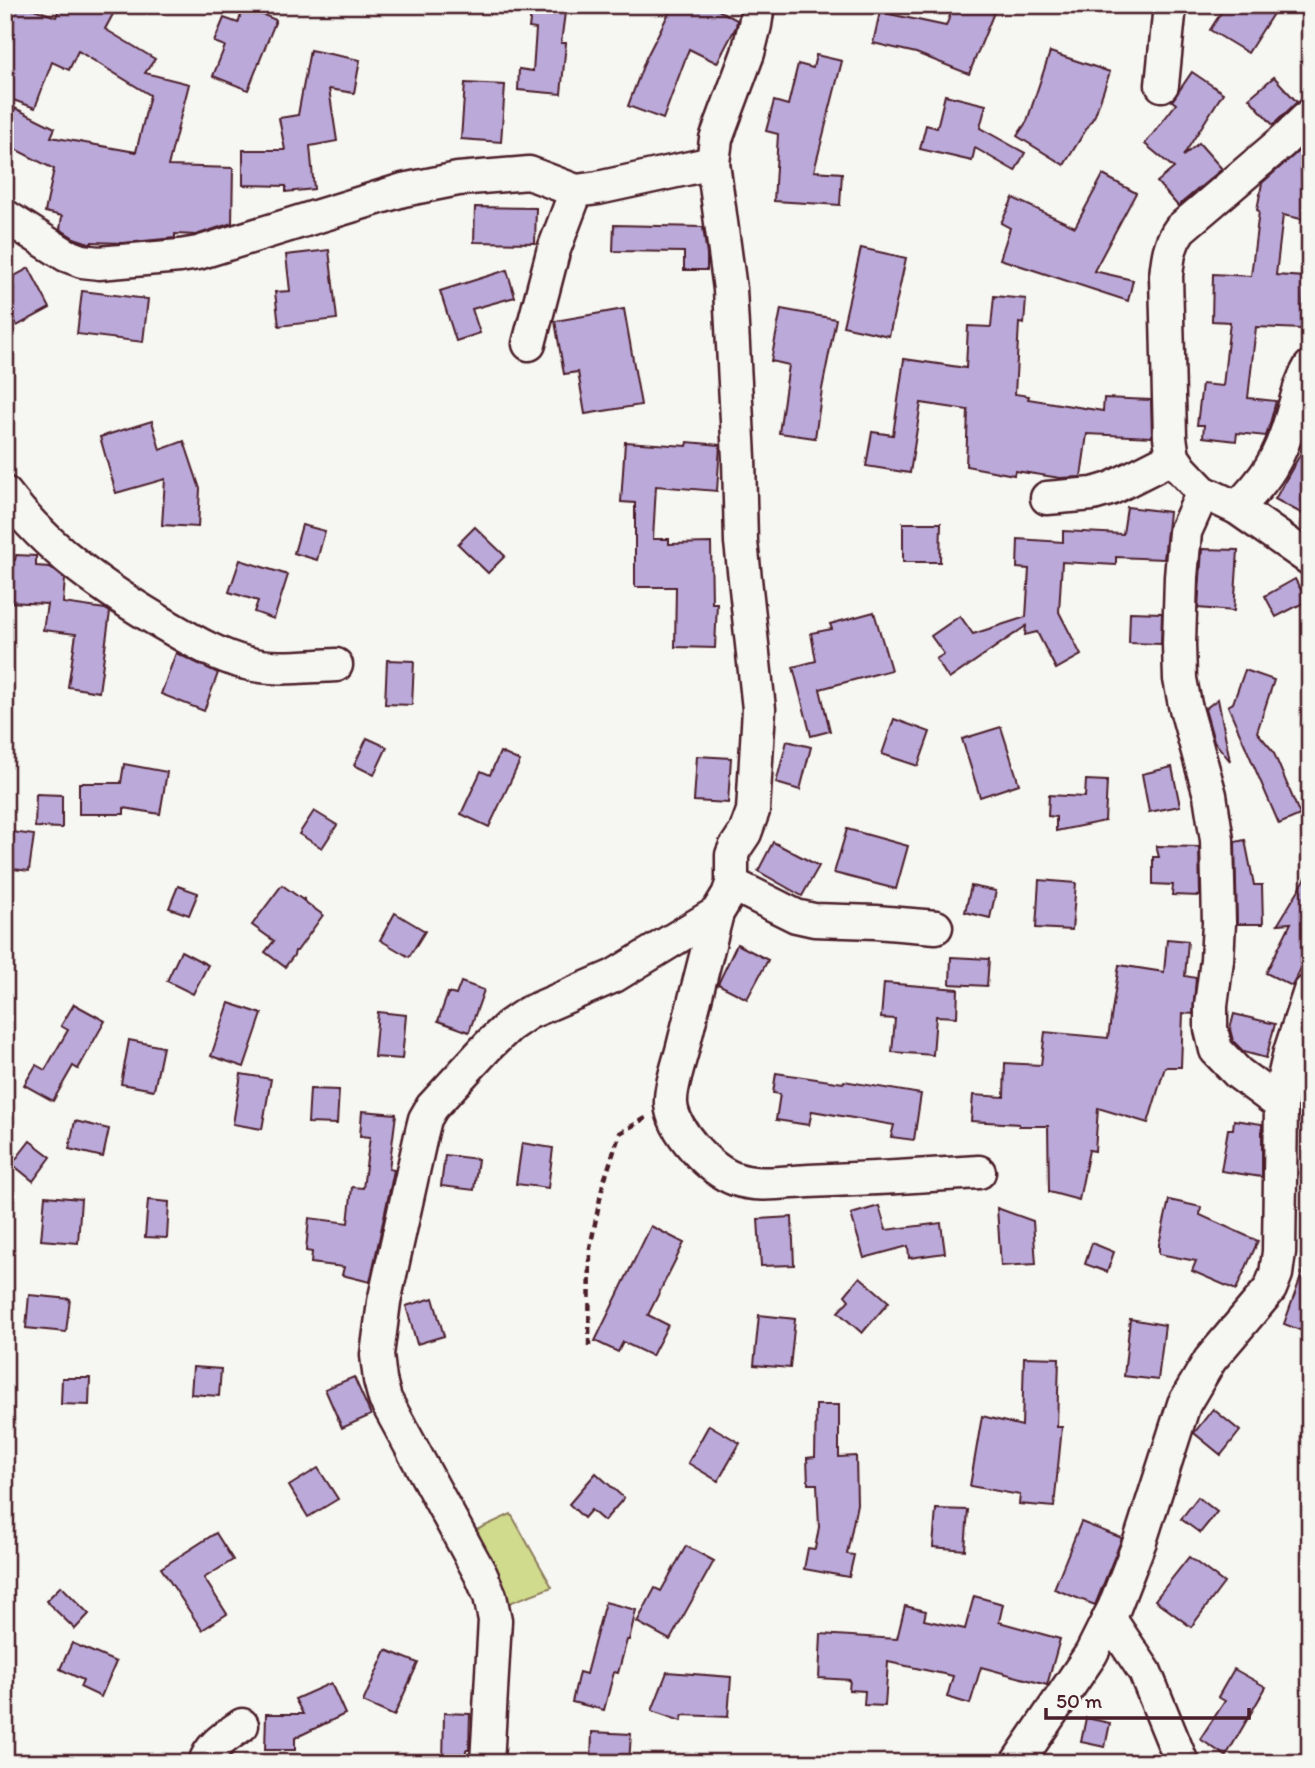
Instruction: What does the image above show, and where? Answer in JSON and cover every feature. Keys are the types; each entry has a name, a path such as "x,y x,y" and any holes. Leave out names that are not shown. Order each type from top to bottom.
{"street":[{"path":"758,5 748,53 716,139 713,163 730,289 741,542 759,709 753,811 745,833 732,855 732,884 717,913 671,1104 675,1118 699,1154 735,1179 770,1183 979,1172"},
{"path":"1162,85 1170,5"},
{"path":"1310,115 1180,229 1172,240 1168,253 1166,276 1170,437 1173,457 1203,492 1237,508 1310,559"},
{"path":"5,216 66,255 99,263 198,253 403,190 458,179 529,173 576,191 713,163"},
{"path":"529,344 553,252 576,191"},
{"path":"1237,508 1269,473 1278,457 1291,422 1301,382 1310,368"},
{"path":"1047,498 1093,494 1110,489 1173,457"},
{"path":"1203,492 1185,532 1179,644 1180,679 1185,705 1210,795 1216,829 1219,923 1211,1005 1212,1029 1216,1049 1238,1073 1281,1105"},
{"path":"5,493 48,542 101,584 195,642 246,663 267,667 336,665"},
{"path":"732,884 768,904 805,918 936,927"},
{"path":"487,1763 495,1620 490,1597 481,1575 385,1399 377,1355 384,1302 425,1119 488,1046 509,1026 528,1013 614,976 717,913"},
{"path":"1017,1763 1091,1654 1109,1618 1140,1541 1184,1404 1210,1360 1270,1289 1276,1274 1279,1252 1283,1078 1310,991"},
{"path":"1109,1618 1145,1672 1182,1763"},
{"path":"205,1763 217,1744 242,1725"}],"path":[{"path":"589,1346 590,1248 603,1184 620,1133 671,1104"}],"green space":[{"path":"511,1514 552,1587 488,1611 448,1543"}],"building":[{"path":"5,5 23,5 56,17 61,5 118,5 105,29 155,59 145,73 189,84 168,166 233,168 232,223 196,235 175,234 175,238 123,243 92,244 74,238 60,229 62,216 45,212 54,169 5,144 5,127 15,108 55,128 51,137 136,152 150,95 78,51 69,70 52,62 35,108 5,97"},
{"path":"532,5 566,5 561,43 566,43 561,94 518,90 519,69 533,71 536,29 529,28"},
{"path":"673,5 709,5 737,20 717,63 689,49 663,119 628,106 646,58"},
{"path":"954,5 997,5 969,74 916,53 873,43 880,12 946,26"},
{"path":"1226,5 1263,5 1274,12 1248,53 1210,30"},
{"path":"244,7 276,20 248,90 213,76 225,46 214,42 224,18 238,23"},
{"path":"310,50 360,60 354,93 329,89 337,141 310,146 314,189 286,192 286,186 243,185 243,150 285,150 279,118 298,115"},
{"path":"1050,52 1110,72 1095,115 1064,165 1017,136 1027,121"},
{"path":"816,55 842,61 814,171 842,173 840,205 774,201 778,134 766,131 774,101 788,105 798,64 813,68"},
{"path":"1192,72 1223,93 1183,156 1199,143 1222,169 1178,206 1157,182 1174,168 1145,144 1176,104 1172,101"},
{"path":"1274,77 1297,102 1273,125 1249,98"},
{"path":"465,83 505,85 501,142 461,139"},
{"path":"945,95 986,105 980,128 1025,153 1015,171 975,148 972,161 920,149 926,125 937,128"},
{"path":"1310,141 1310,202 1306,220 1283,215 1276,275 1305,277 1302,329 1256,327 1248,398 1276,401 1266,436 1237,433 1236,441 1203,437 1204,425 1197,425 1202,384 1223,386 1230,322 1212,321 1213,274 1251,276 1262,183"},
{"path":"1103,175 1136,193 1094,271 1133,280 1128,301 1000,259 1010,228 1001,223 1013,198 1075,227"},
{"path":"475,207 536,208 535,243 474,242"},
{"path":"614,225 703,227 707,270 684,270 684,252 613,251"},
{"path":"861,248 906,258 889,336 843,326"},
{"path":"329,250 337,319 279,326 275,292 290,291 286,255"},
{"path":"29,268 50,308 17,326 5,304 5,281"},
{"path":"507,270 515,297 472,309 480,333 456,341 440,291"},
{"path":"82,291 148,299 143,342 77,334"},
{"path":"994,296 1026,299 1024,324 1019,323 1015,394 1029,396 1028,399 1103,411 1104,398 1151,400 1152,437 1087,434 1081,477 1060,478 1015,471 1014,475 966,466 968,410 921,403 910,473 866,466 872,432 893,435 904,359 966,368 968,326 991,327"},
{"path":"624,309 641,405 585,414 578,372 564,374 555,321"},
{"path":"781,309 836,319 815,438 779,433 789,365 771,361"},
{"path":"152,421 160,450 184,441 200,489 198,527 162,525 165,479 116,493 100,437"},
{"path":"1310,437 1310,518 1275,499"},
{"path":"625,442 720,445 717,491 656,486 653,539 669,539 669,544 711,543 712,603 717,603 715,648 675,647 676,587 635,587 635,503 621,502"},
{"path":"1127,507 1169,512 1164,559 1116,557 1116,565 1062,562 1059,612 1081,655 1056,669 1037,632 1025,635 1026,626 949,679 936,659 944,654 931,636 960,616 973,634 1026,617 1029,569 1017,568 1018,539 1063,542 1063,531 1123,534"},
{"path":"903,523 941,523 940,562 903,562"},
{"path":"302,525 325,531 317,560 294,553"},
{"path":"475,527 505,556 488,573 458,544"},
{"path":"1202,549 1238,550 1234,611 1198,608"},
{"path":"16,555 36,556 36,566 50,567 65,579 63,603 110,612 99,692 68,687 76,634 43,630 47,604 8,602 8,594 5,594 5,559 15,560"},
{"path":"240,560 288,575 274,619 254,612 258,601 229,592"},
{"path":"1295,579 1307,601 1276,617 1265,596"},
{"path":"874,612 891,670 820,689 830,731 811,736 793,667 816,661 811,633 832,629 830,624"},
{"path":"1130,612 1162,613 1161,644 1129,643"},
{"path":"176,653 218,673 204,711 161,694"},
{"path":"387,660 414,661 412,705 385,704"},
{"path":"1245,670 1274,680 1257,732 1273,751 1300,815 1279,824 1228,706 1233,703"},
{"path":"1218,699 1230,761 1214,741 1205,709"},
{"path":"894,719 930,732 918,766 882,754"},
{"path":"1001,727 1019,784 980,797 962,739"},
{"path":"367,738 387,747 374,775 354,765"},
{"path":"787,741 811,747 800,790 776,783"},
{"path":"500,752 520,761 489,827 461,814 481,771 490,775"},
{"path":"697,756 731,758 728,803 694,801"},
{"path":"124,764 167,772 160,814 124,808 124,814 79,814 79,783 121,783"},
{"path":"1172,767 1180,806 1149,812 1142,774"},
{"path":"1086,780 1107,781 1105,821 1056,831 1056,817 1048,816 1049,795 1085,797"},
{"path":"36,794 62,795 62,828 35,827"},
{"path":"314,811 337,825 322,848 299,834"},
{"path":"847,829 908,846 896,889 834,873"},
{"path":"5,831 34,835 29,871 5,868"},
{"path":"1245,840 1254,885 1262,885 1263,924 1237,924 1235,842"},
{"path":"773,842 819,866 802,896 758,871"},
{"path":"1156,846 1199,847 1200,896 1172,895 1173,885 1153,884 1153,857 1159,857"},
{"path":"1310,871 1310,951 1292,986 1266,973 1291,923 1278,924"},
{"path":"1039,880 1076,883 1072,930 1036,928"},
{"path":"282,885 303,900 304,898 304,901 323,915 285,967 265,952 274,941 252,925"},
{"path":"178,886 198,893 189,915 169,908"},
{"path":"971,886 996,891 990,918 965,912"},
{"path":"395,913 425,931 409,957 380,940"},
{"path":"1167,939 1188,941 1185,976 1196,978 1193,1014 1183,1013 1181,1067 1165,1067 1148,1123 1098,1108 1095,1151 1089,1150 1079,1200 1049,1192 1048,1126 971,1121 973,1095 1004,1097 1005,1063 1041,1065 1045,1032 1108,1038 1119,965 1164,972"},
{"path":"737,944 768,960 747,999 718,984"},
{"path":"181,951 208,965 193,994 167,981"},
{"path":"951,957 989,959 987,986 950,984"},
{"path":"461,982 484,990 469,1032 438,1021 448,993 456,995"},
{"path":"884,983 958,989 957,1017 936,1016 933,1055 892,1052 895,1019 881,1018"},
{"path":"229,1003 262,1014 244,1067 211,1056"},
{"path":"74,1004 105,1021 78,1069 73,1066 53,1101 24,1085 36,1065 45,1070 68,1030 61,1026"},
{"path":"378,1012 406,1015 402,1059 374,1057"},
{"path":"1234,1014 1275,1024 1266,1058 1244,1052 1233,1041 1230,1029"},
{"path":"129,1040 163,1047 154,1090 121,1084"},
{"path":"776,1073 921,1094 914,1140 891,1137 894,1125 812,1111 809,1125 776,1120 780,1094 773,1093"},
{"path":"241,1074 271,1079 262,1129 233,1124"},
{"path":"310,1089 339,1090 337,1124 308,1123"},
{"path":"362,1111 396,1114 389,1169 394,1170 370,1282 342,1275 344,1267 311,1263 312,1252 306,1251 309,1218 348,1223 352,1187 363,1188 370,1137 360,1136"},
{"path":"1234,1120 1262,1124 1262,1177 1221,1171 1228,1129 1233,1129"},
{"path":"75,1121 109,1129 103,1157 69,1149"},
{"path":"30,1141 51,1157 33,1181 12,1164"},
{"path":"522,1143 553,1148 548,1188 516,1184"},
{"path":"445,1155 478,1159 474,1190 441,1186"},
{"path":"45,1196 81,1199 78,1243 41,1240"},
{"path":"148,1200 169,1202 167,1238 145,1237"},
{"path":"1169,1200 1201,1207 1200,1215 1258,1241 1236,1290 1192,1271 1196,1261 1159,1254"},
{"path":"879,1206 886,1230 941,1223 945,1253 909,1258 908,1246 864,1258 851,1214"},
{"path":"997,1208 1033,1221 1036,1264 1001,1266"},
{"path":"792,1217 794,1265 761,1266 758,1219"},
{"path":"651,1226 684,1243 648,1315 668,1325 652,1356 623,1342 618,1352 595,1341"},
{"path":"1092,1243 1114,1252 1107,1272 1085,1264"},
{"path":"1307,1260 1310,1261 1310,1334 1284,1324"},
{"path":"860,1277 889,1302 862,1333 838,1312 849,1300 845,1295"},
{"path":"29,1295 70,1299 66,1332 26,1328"},
{"path":"433,1298 444,1336 417,1344 406,1306"},
{"path":"759,1315 795,1319 790,1368 754,1365"},
{"path":"1130,1319 1165,1325 1158,1380 1124,1376"},
{"path":"1024,1357 1059,1358 1057,1427 1062,1427 1054,1507 1019,1504 1020,1495 970,1486 982,1416 1022,1426"},
{"path":"193,1367 221,1369 219,1396 191,1394"},
{"path":"354,1377 371,1415 342,1428 325,1389"},
{"path":"62,1378 90,1378 89,1405 61,1404"},
{"path":"816,1405 839,1405 839,1457 856,1456 857,1504 847,1554 854,1555 849,1577 804,1569 808,1548 815,1549 819,1527 817,1484 808,1484 807,1458 815,1457"},
{"path":"1213,1409 1240,1431 1221,1455 1194,1433"},
{"path":"709,1425 740,1443 718,1481 688,1463"},
{"path":"318,1468 338,1499 308,1517 289,1486"},
{"path":"596,1473 624,1498 604,1521 591,1510 584,1518 569,1504"},
{"path":"1198,1497 1217,1512 1200,1533 1181,1519"},
{"path":"936,1509 968,1510 965,1550 933,1547"},
{"path":"1081,1522 1122,1538 1095,1605 1054,1589"},
{"path":"216,1533 233,1560 204,1578 227,1614 202,1630 161,1568"},
{"path":"686,1546 714,1561 670,1640 637,1622 655,1588 661,1591"},
{"path":"1189,1557 1224,1583 1191,1627 1155,1600"},
{"path":"61,1586 89,1614 75,1629 46,1601"},
{"path":"974,1596 1003,1604 999,1622 1060,1639 1047,1685 981,1667 970,1704 947,1697 953,1676 888,1662 885,1706 864,1705 865,1691 849,1690 850,1680 819,1678 821,1634 897,1639 905,1606 926,1611 924,1620 965,1629"},
{"path":"605,1602 636,1610 629,1640 618,1673 614,1672 604,1710 572,1702 579,1672 586,1674"},
{"path":"72,1643 116,1662 101,1697 80,1687 83,1680 60,1669"},
{"path":"386,1650 418,1663 394,1716 363,1702"},
{"path":"1234,1669 1266,1687 1226,1756 1200,1739 1225,1701 1218,1697"},
{"path":"667,1672 731,1677 728,1717 683,1715 681,1721 652,1711"},
{"path":"331,1683 345,1714 295,1738 295,1750 265,1750 266,1714 303,1714 295,1699"},
{"path":"444,1713 470,1714 469,1750 466,1750 465,1763 443,1763"},
{"path":"1086,1718 1110,1723 1105,1747 1081,1742"},
{"path":"592,1732 631,1734 629,1763 591,1763"}]}
